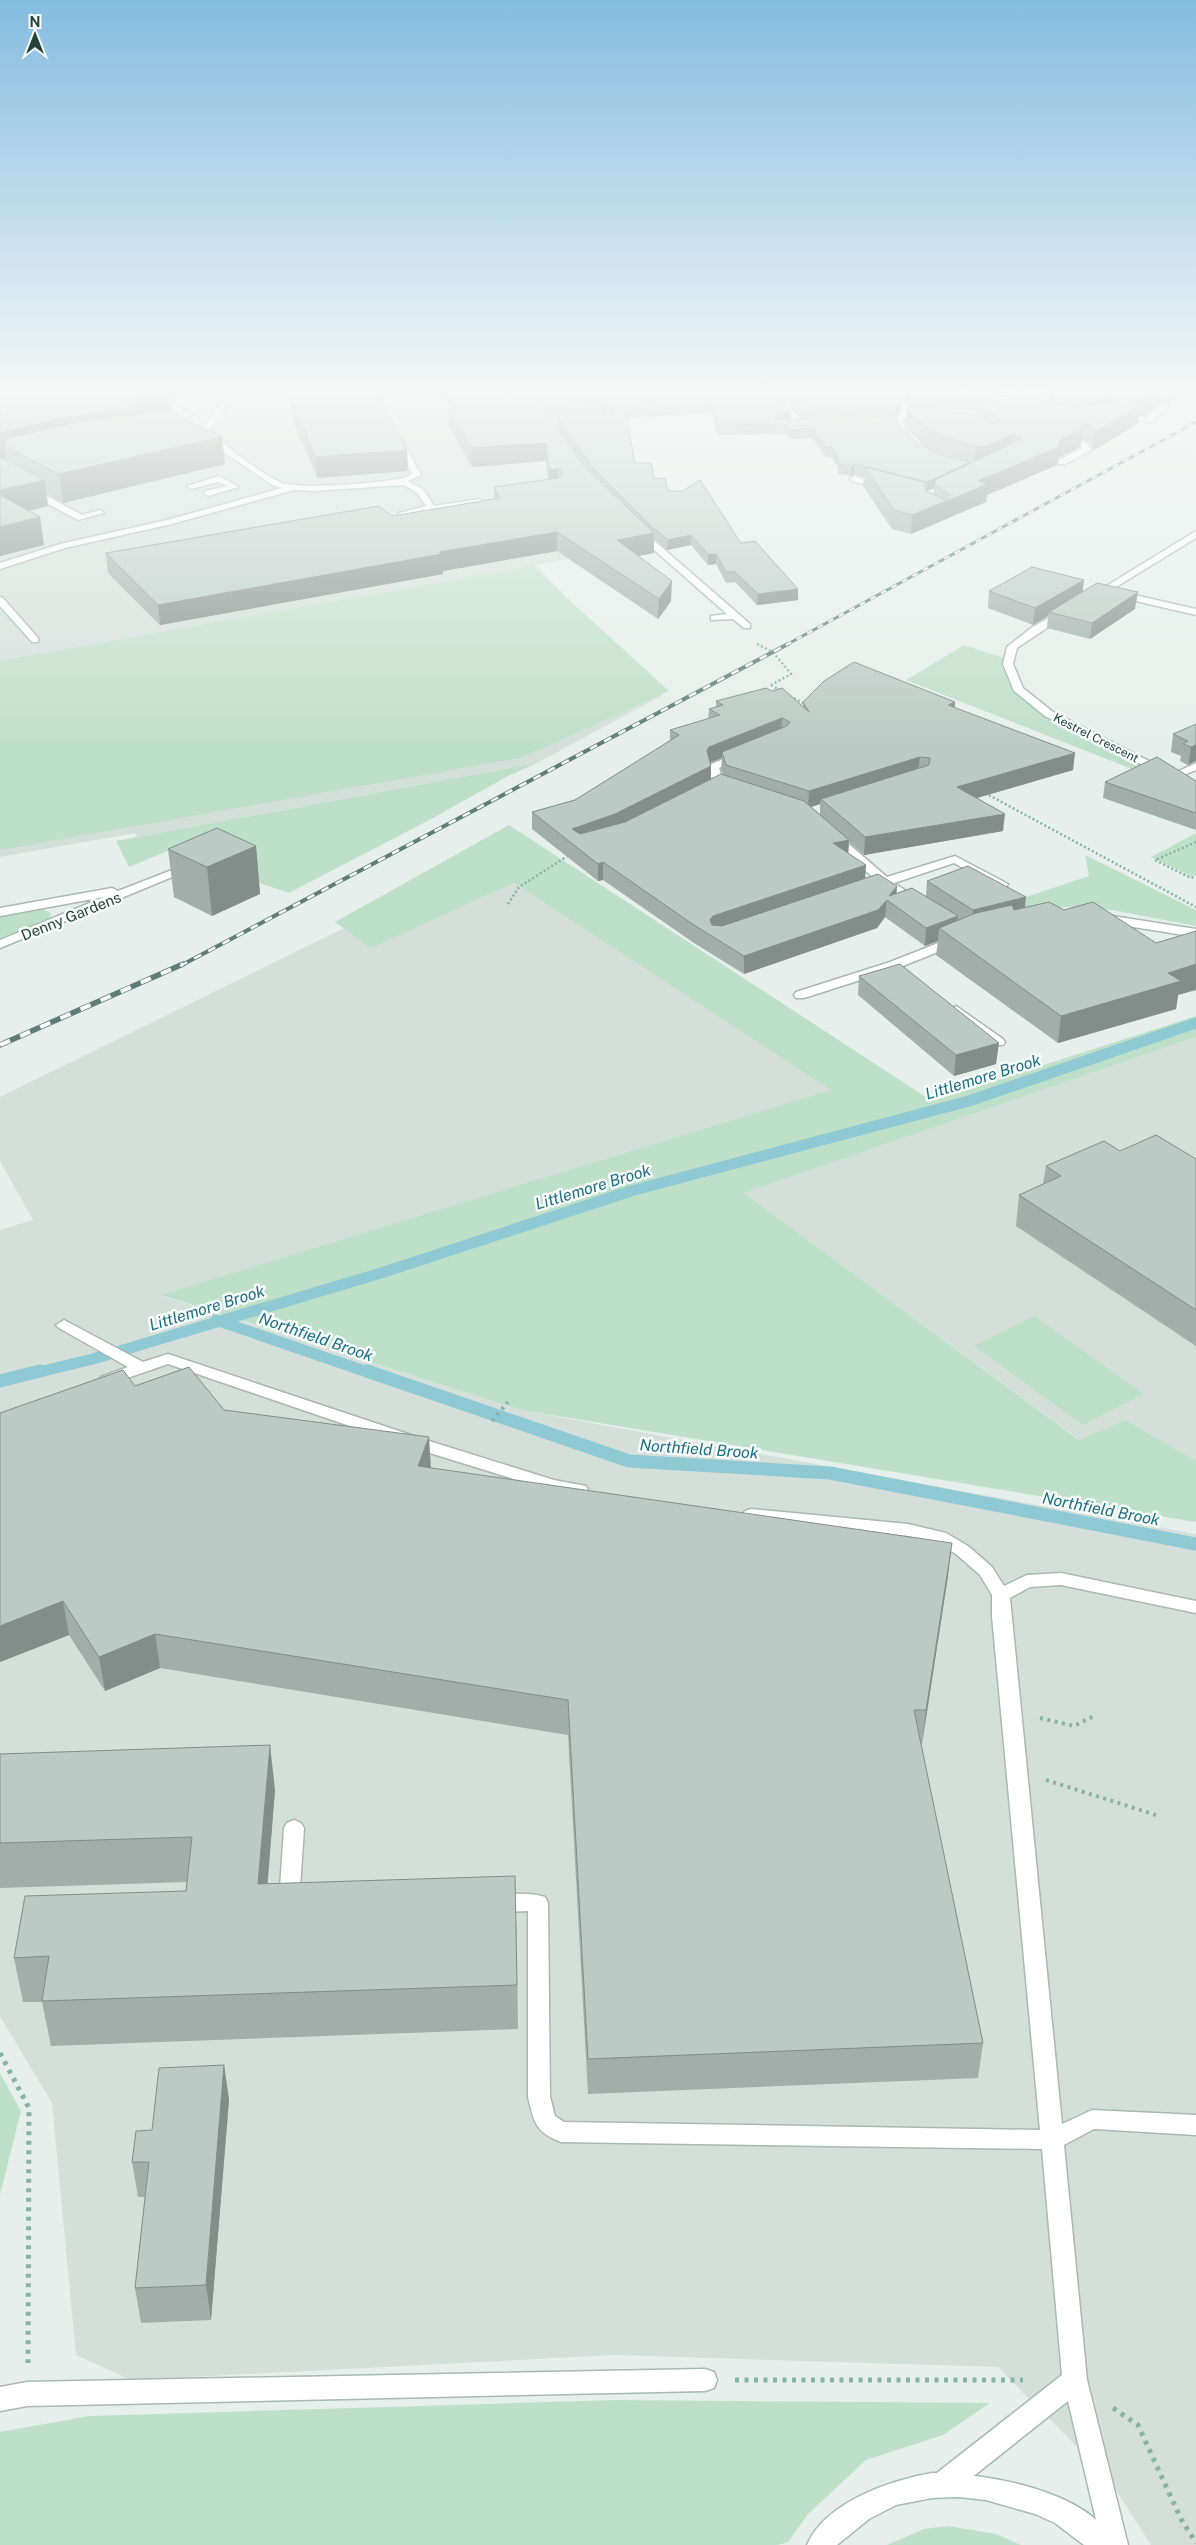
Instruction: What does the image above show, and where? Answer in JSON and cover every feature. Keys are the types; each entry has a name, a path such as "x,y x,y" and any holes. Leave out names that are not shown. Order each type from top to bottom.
{"street":[{"path":"67,511 81,518 100,513"},
{"path":"0,566 31,554 170,522 207,511"},
{"path":"391,517 421,511"},
{"path":"635,528 726,605 734,616 747,626"},
{"name":"Kestrel Crescent","path":"1196,534 1104,591 1034,630 1012,647 1008,664 1018,689 1049,714 1196,789"},
{"path":"1104,591 1196,612"},
{"path":"0,600 35,640"},
{"path":"714,618 734,616"},
{"path":"702,793 723,786 713,767 756,749"},
{"path":"1172,777 1196,766"},
{"path":"822,826 885,882 927,908"},
{"path":"857,891 955,859 1002,884"},
{"name":"Denny Gardens","path":"0,944 204,860"},
{"name":"Denny Gardens","path":"0,912 142,887"},
{"path":"1094,918 1196,933"},
{"path":"800,995 894,965 969,934"},
{"path":"894,965 910,976"},
{"path":"942,1000 998,1042"},
{"path":"64,1325 141,1368"},
{"path":"96,1384 168,1359 423,1445 552,1485 592,1492"},
{"path":"738,1513 908,1530 940,1537 962,1550 986,1571 1001,1595 1001,1616 1012,1712 1075,2380 1115,2545"},
{"path":"1001,1595 1027,1581 1061,1579 1196,1607"},
{"path":"294,1828 288,1911 308,1910"},
{"path":"478,1905 538,1903 540,2097 545,2122 561,2132 1052,2140 1092,2119 1196,2125"},
{"path":"0,2399 27,2394 705,2380"},
{"path":"942,2485 1075,2380"},
{"path":"820,2545 840,2526 873,2501 909,2489 942,2485 978,2487 1030,2498 1064,2513 1102,2545"}],"path":[{"path":"755,643 773,652 791,674 770,685 809,706"},
{"path":"980,790 1196,907"},
{"path":"1196,842 1155,860 1191,878 1196,876"},
{"path":"508,904 519,887 573,852"},
{"path":"492,1421 508,1402"},
{"path":"1012,1712 1074,1726 1094,1716"},
{"path":"1016,1770 1156,1815"},
{"path":"0,2053 29,2108 27,2394"},
{"path":"705,2380 1026,2380"},
{"path":"1075,2380 1138,2425 1182,2519 1196,2543"}],"shaded area":[{"path":"0,511 602,511 636,545 535,565 663,695 537,763 137,837 135,833 0,857"},
{"path":"514,883 832,1090 162,1296 521,1410 1196,1534 1196,2545 1151,2545 1109,2479 998,2367 614,2355 131,2380 76,2355 52,2103 0,2016 0,1230 33,1220 0,1161 0,1097 344,928 371,947"},
{"path":"1196,1037 1196,1461 1126,1420 1080,1440 744,1193"}],"green space":[{"path":"532,566 669,691 520,758 0,850 0,661"},
{"path":"964,645 1004,658 1002,664 1015,689 1064,723 1145,762 1132,769 906,680"},
{"path":"537,763 508,776 433,818 289,893 211,866 184,844 129,867 116,841"},
{"path":"509,825 932,1101 1196,1016 1196,1037 744,1193 1079,1440 1126,1420 1196,1461 1196,1522 521,1410 161,1295 831,1090 514,883 371,948 335,922"},
{"path":"1196,833 1196,875 1191,876 1151,857"},
{"path":"1085,855 1196,910 1196,926 1112,910 1070,907 1022,910 1011,902 1089,876"},
{"path":"41,909 52,915 48,920 0,939 0,917"},
{"path":"1034,1316 1144,1394 1083,1425 974,1346"},
{"path":"0,2073 21,2111 0,2195"},
{"path":"614,2400 990,2403 943,2435 866,2460 808,2514 788,2542 778,2545 0,2545 0,2432 89,2416"},
{"path":"948,2526 996,2534 1021,2545 887,2545 924,2529"}],"building":[{"path":"0,511 29,511 40,517 0,527"},
{"path":"351,511 385,511 392,516 423,511 631,511 654,533 617,540 672,581 659,599 557,532 439,552 442,554 158,605 106,553"},
{"path":"636,511 720,511 741,543 755,541 798,589 758,594 735,572 726,572 716,554 708,554 691,535 668,540"},
{"path":"897,511 922,511 912,515"},
{"path":"1032,567 1084,580 1035,608 989,591"},
{"path":"1097,583 1138,592 1092,623 1049,612"},
{"path":"854,662 955,702 948,705 1075,753 957,787 1005,814 865,837 821,799 929,765 930,758 920,757 809,791 726,765 722,752 787,726 790,722 782,718 709,747 707,751 711,766 615,814 572,829 580,834 625,822 721,774 804,801 849,840 833,843 866,865 713,916 710,920 712,925 722,926 878,874 897,886 889,896 912,888 958,916 926,928 887,900 878,910 744,956 694,925 603,862 598,864 532,812 575,800 679,735 670,730 720,715 709,709 723,705 716,701 766,688 772,691 782,688 809,712 803,702 824,681"},
{"path":"1196,724 1196,745 1191,747 1183,744 1188,741 1173,734"},
{"path":"1157,757 1196,781 1196,813 1105,782"},
{"path":"217,828 256,846 207,867 168,849"},
{"path":"968,866 1026,897 973,910 927,881"},
{"path":"1049,902 1064,910 1093,902 1156,943 1196,931 1196,964 1168,973 1181,981 1061,1016 939,928 976,913 1012,905 1014,910"},
{"path":"900,964 999,1043 956,1055 859,976"},
{"path":"1156,1135 1196,1159 1196,1310 1019,1195 1061,1176 1046,1166 1104,1141 1120,1151"},
{"path":"189,1367 224,1410 429,1437 418,1466 952,1543 926,1710 914,1710 983,2043 588,2059 568,1700 155,1634 99,1657 63,1601 0,1626 0,1413 123,1370 135,1386"},
{"path":"270,1745 258,1884 515,1876 517,1985 42,2001 49,1956 14,1958 25,1896 186,1891 192,1837 0,1843 0,1754"},
{"path":"224,2065 206,2285 135,2288 149,2162 132,2162 136,2131 152,2130 159,2068"}],"waterway":[{"name":"Littlemore Brook","path":"220,1321 381,1273 631,1191 969,1101 1196,1023"},
{"name":"Littlemore Brook","path":"35,1373 93,1359 220,1321"},
{"name":"Northfield Brook","path":"220,1321 370,1373"},
{"name":"Littlemore Brook","path":"0,1381 40,1371"},
{"name":"Northfield Brook","path":"367,1371 629,1461 830,1473 1196,1544"}],"railway":[{"path":"786,645 1033,511"},
{"path":"180,966 788,644"},
{"path":"0,1045 183,964"}]}
